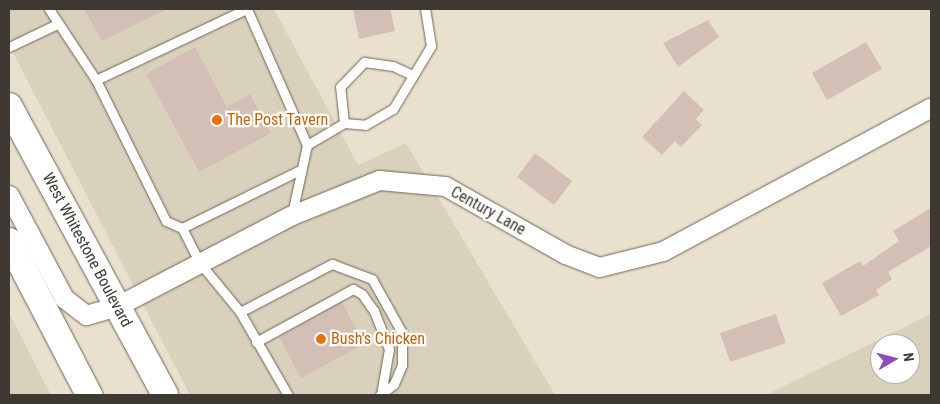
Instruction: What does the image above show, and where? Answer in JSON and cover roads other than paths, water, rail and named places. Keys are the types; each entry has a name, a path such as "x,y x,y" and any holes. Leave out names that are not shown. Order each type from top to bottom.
{"main road":[{"name":"West Whitestone Boulevard","path":"9,106 165,395"},
{"path":"9,241 89,395"}],"street":[{"name":"Century Lane","path":"9,196 64,298 86,315 117,306 292,215 378,180 418,180 445,186 565,254 599,267 663,251 931,107"}],"lane":[{"path":"49,9 57,24 96,80 166,221 182,228 199,262 240,312 288,395"},
{"path":"96,80 247,9 307,145 300,170 292,215"},
{"path":"307,145 344,123 365,124 393,109 431,46 425,9"},
{"path":"9,47 57,24"},
{"path":"344,123 340,87 364,62 393,66 412,75"},
{"path":"182,228 300,170"},
{"path":"240,312 332,264 372,279 402,332 402,365 394,384 380,395"},
{"path":"256,342 353,289 362,294 374,311 389,349 380,395"}],"place":[{"name":"The Post Tavern","path":"217,120"},
{"name":"Bush's Chicken","path":"321,339"}]}
